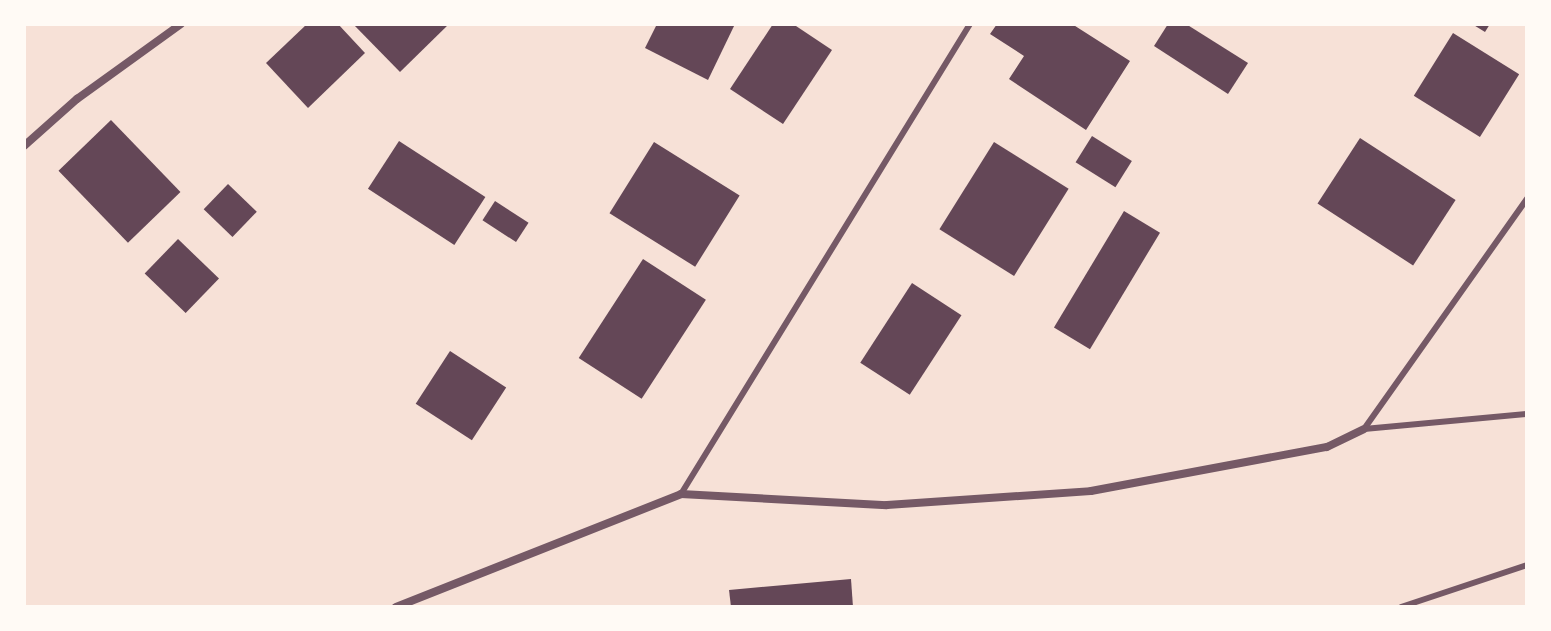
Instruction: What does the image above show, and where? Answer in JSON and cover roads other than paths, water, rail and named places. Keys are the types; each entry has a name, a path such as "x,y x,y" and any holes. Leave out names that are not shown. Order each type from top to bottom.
{"street":[{"path":"24,146 77,99 181,24"},
{"path":"396,607 681,494 887,505 1091,491 1327,447 1364,429"}],"lane":[{"path":"681,494 970,24"},
{"path":"1364,429 1527,199"},
{"path":"1364,429 1527,414"},
{"path":"1401,607 1527,565"}]}
